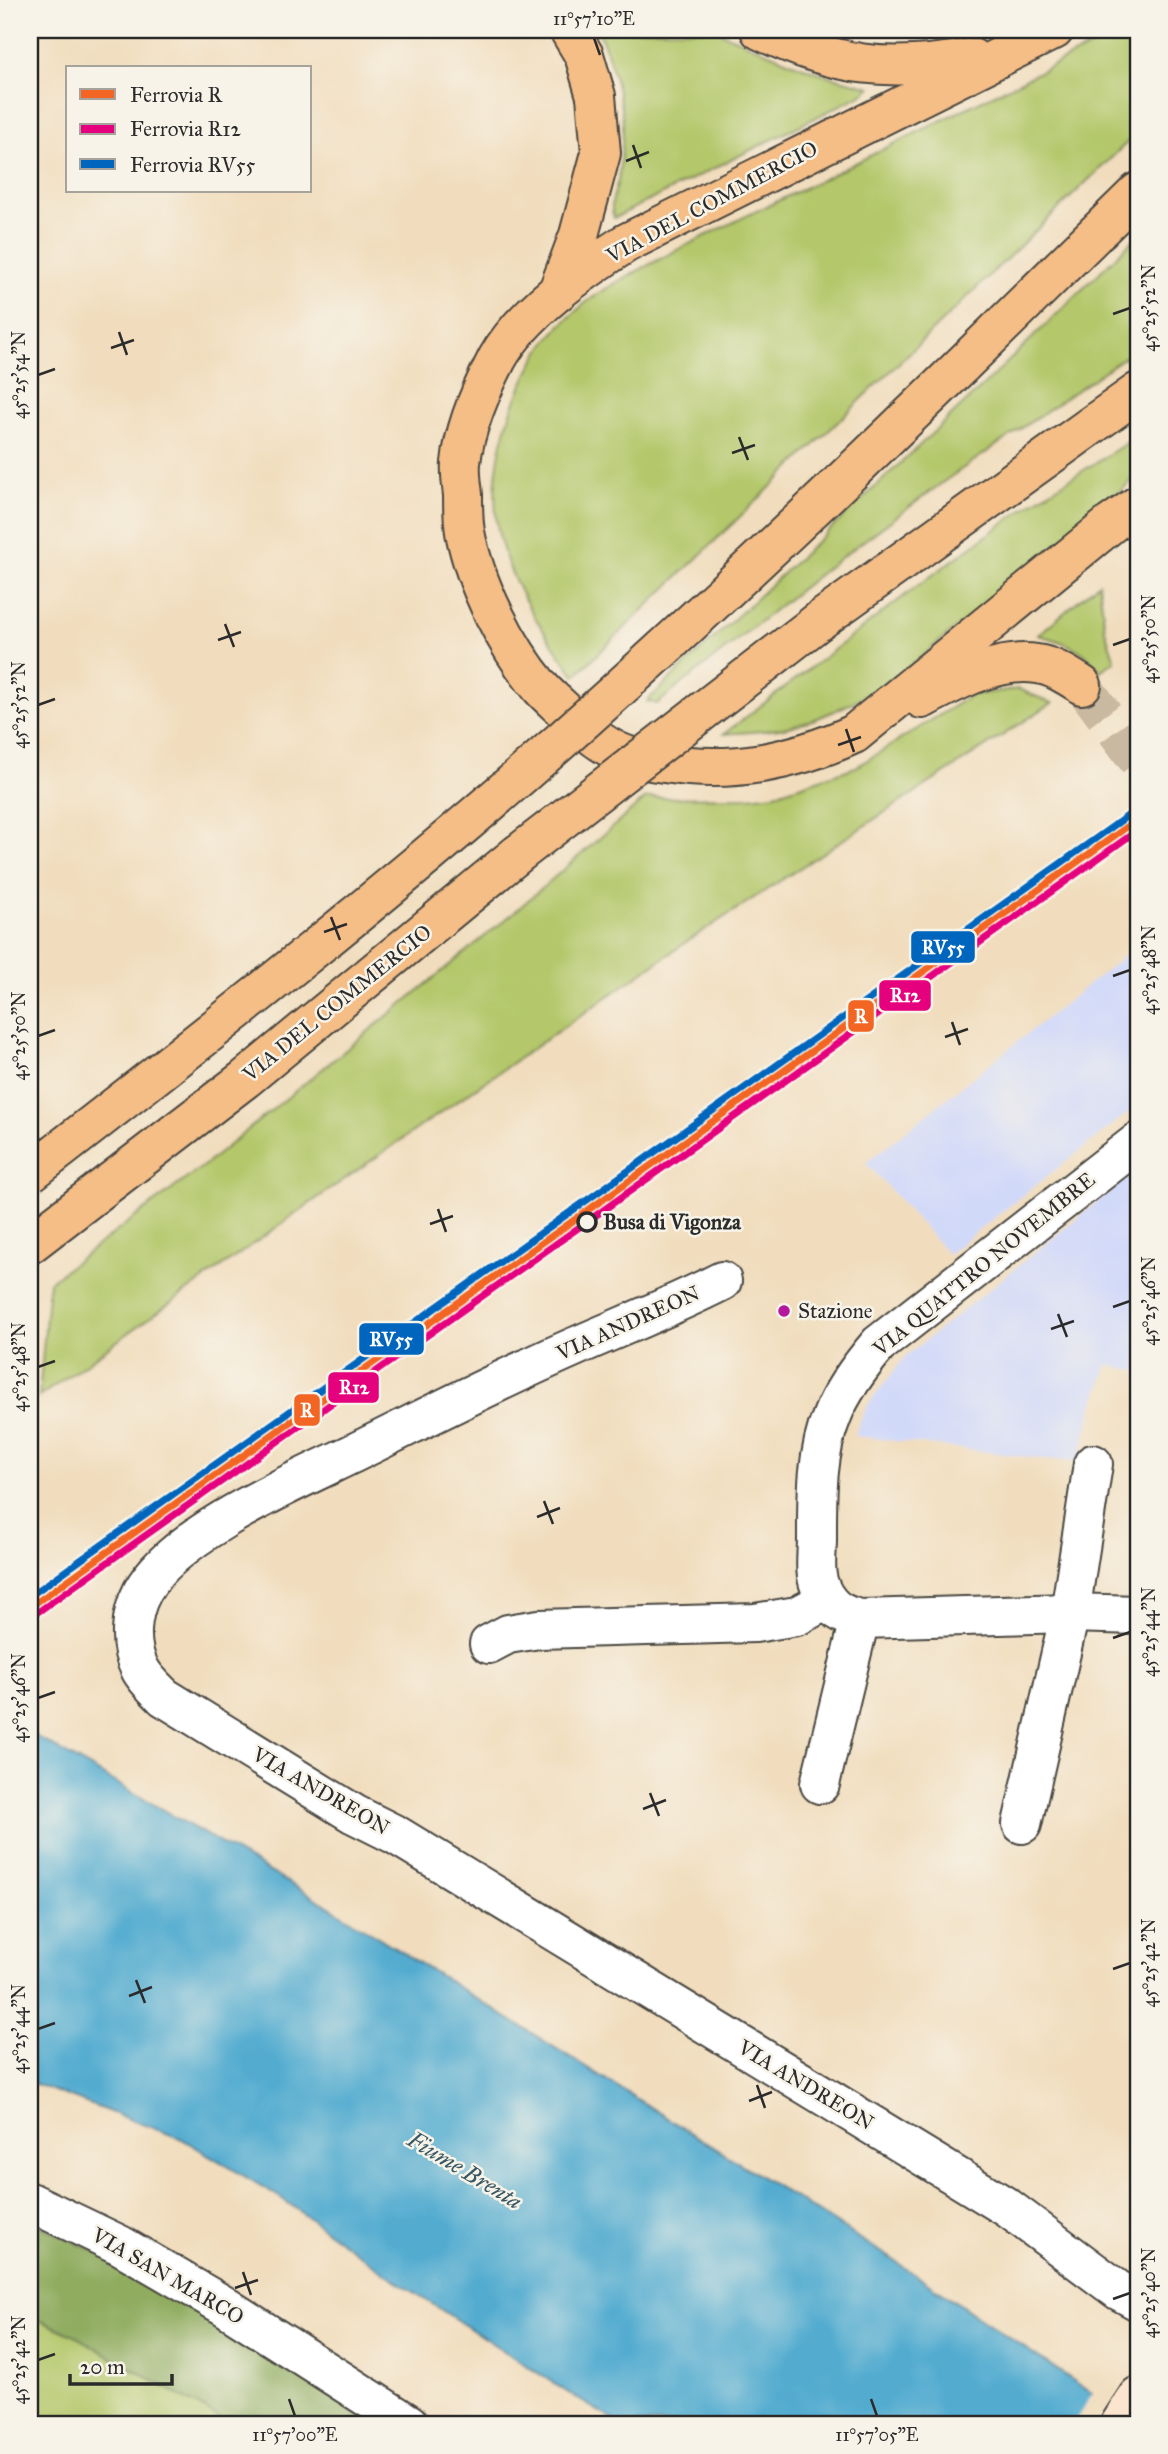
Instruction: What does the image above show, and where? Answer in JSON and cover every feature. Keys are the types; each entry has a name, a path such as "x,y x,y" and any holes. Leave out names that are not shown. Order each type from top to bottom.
{"main road":[{"path":"558,292 579,235 601,153 596,96 584,55 569,30"},
{"path":"760,30 824,56 887,67 932,65 1009,52"},
{"name":"VIA DEL COMMERCIO","path":"1054,30 626,243 590,266 558,292 530,318 498,357 473,413 461,464 465,531 490,606 514,650 541,688 584,729 621,753 643,760 697,768 775,762 828,746 855,734 1112,523 1138,505"},
{"path":"30,1173 254,999 563,739 833,491 1138,192"},
{"name":"VIA DEL COMMERCIO","path":"30,1244 245,1079 518,854 819,621 1138,392"},
{"path":"855,734 967,676 1014,663 1037,664 1061,672 1082,685"},
{"path":"1120,2424 1138,2396"}],"street":[{"name":"VIA QUATTRO NOVEMBRE","path":"827,1600 817,1577 819,1469 832,1416 865,1360 889,1335 1138,1142"},
{"name":"VIA ANDREON","path":"722,1281 475,1393 289,1484 209,1528 162,1566 142,1593 132,1628 132,1651 140,1671 164,1697 354,1814 396,1835 1008,2208 1118,2290 1138,2301"},
{"path":"1022,1824 1070,1613 1093,1464"},
{"path":"489,1644 508,1634 538,1629 755,1623 797,1616 827,1600 838,1612 860,1619 1070,1613 1138,1615"},
{"path":"820,1784 860,1619"},
{"name":"VIA SAN MARCO","path":"30,2202 120,2245 223,2305 409,2424"}],"shaded area":[{"path":"1138,945 1138,1105 948,1254 866,1163"},
{"path":"1138,1169 1138,1371 1108,1365 1093,1405 1079,1461 854,1436 867,1406 904,1358"}],"green space":[{"path":"597,30 715,30 828,76 871,87 861,95 614,218 612,207 620,163 622,117 610,62"},
{"path":"1124,30 1138,30 1138,132 575,676 542,629 514,579 501,543 496,519 497,469 509,419 528,372 549,338 583,305 640,269"},
{"path":"1138,235 1138,348 946,480 831,565 657,704 647,701 986,383"},
{"path":"1138,436 1138,476 907,669 833,712 801,724 724,734 916,587 1030,504"},
{"path":"1099,583 1105,630 1115,661 1100,671 1081,652 1064,643 1038,635"},
{"path":"1018,689 1052,703 685,943 326,1192 39,1397 49,1282 206,1164 511,915 646,798 749,797 775,794 856,767 972,695"},
{"path":"30,2221 127,2266 373,2424 230,2424 73,2335 30,2316"},
{"path":"30,2316 73,2335 230,2424 30,2424"}],"water":[{"name":"Fiume Brenta","path":"30,1733 327,1905 886,2255 1138,2424 620,2424 385,2273 281,2198 182,2139 30,2082"}],"pier":[{"path":"1094,2391 1138,2419 1138,2424 1073,2424"}],"tunnel":[{"path":"1082,685 1138,761"}],"rail line":[{"name":"RV55","path":"30,1596 1133,812"},
{"name":"R","path":"30,1607 1138,819"},
{"name":"R12","path":"35,1614 1138,830"}],"place":[{"name":"Busa di Vigonza","path":"587,1222"},
{"name":"Stazione","path":"784,1311"}]}
